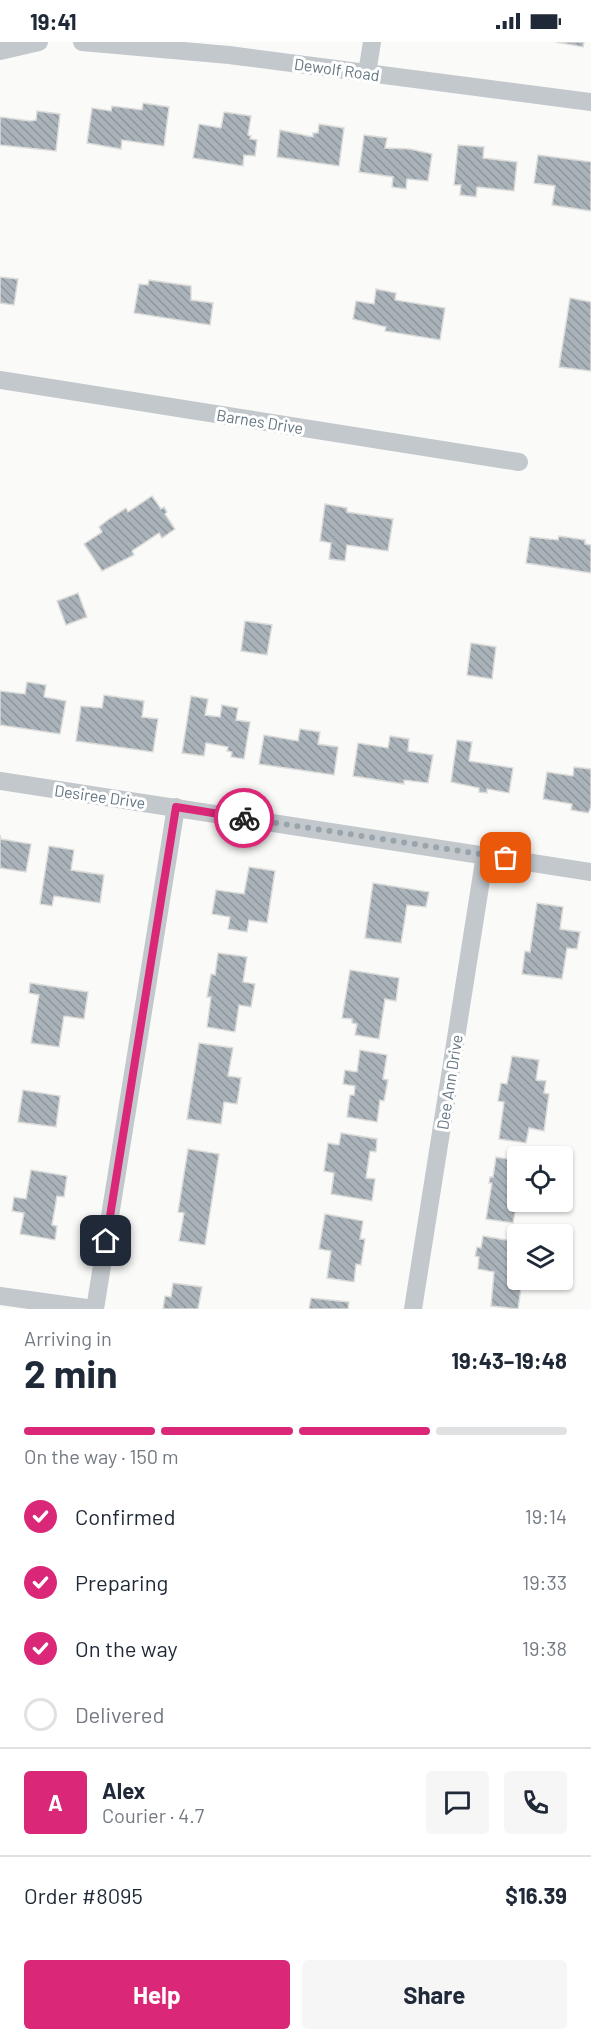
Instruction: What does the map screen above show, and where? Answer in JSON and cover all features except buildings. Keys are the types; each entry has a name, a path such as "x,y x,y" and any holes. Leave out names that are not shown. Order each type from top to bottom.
{"street":[{"path":"0,51 39,42"},
{"name":"Dewolf Road","path":"82,42 160,47 591,102"},
{"path":"367,73 372,42"},
{"name":"Barnes Drive","path":"0,380 519,462"},
{"name":"Desiree Drive","path":"0,782 591,872"},
{"path":"0,1296 95,1309 176,807"},
{"name":"Dee Ann Drive","path":"413,1309 485,855"}],"way so far":[{"path":"244,818 506,858"}],"route":[{"path":"106,1241 176,807 244,818"}]}
